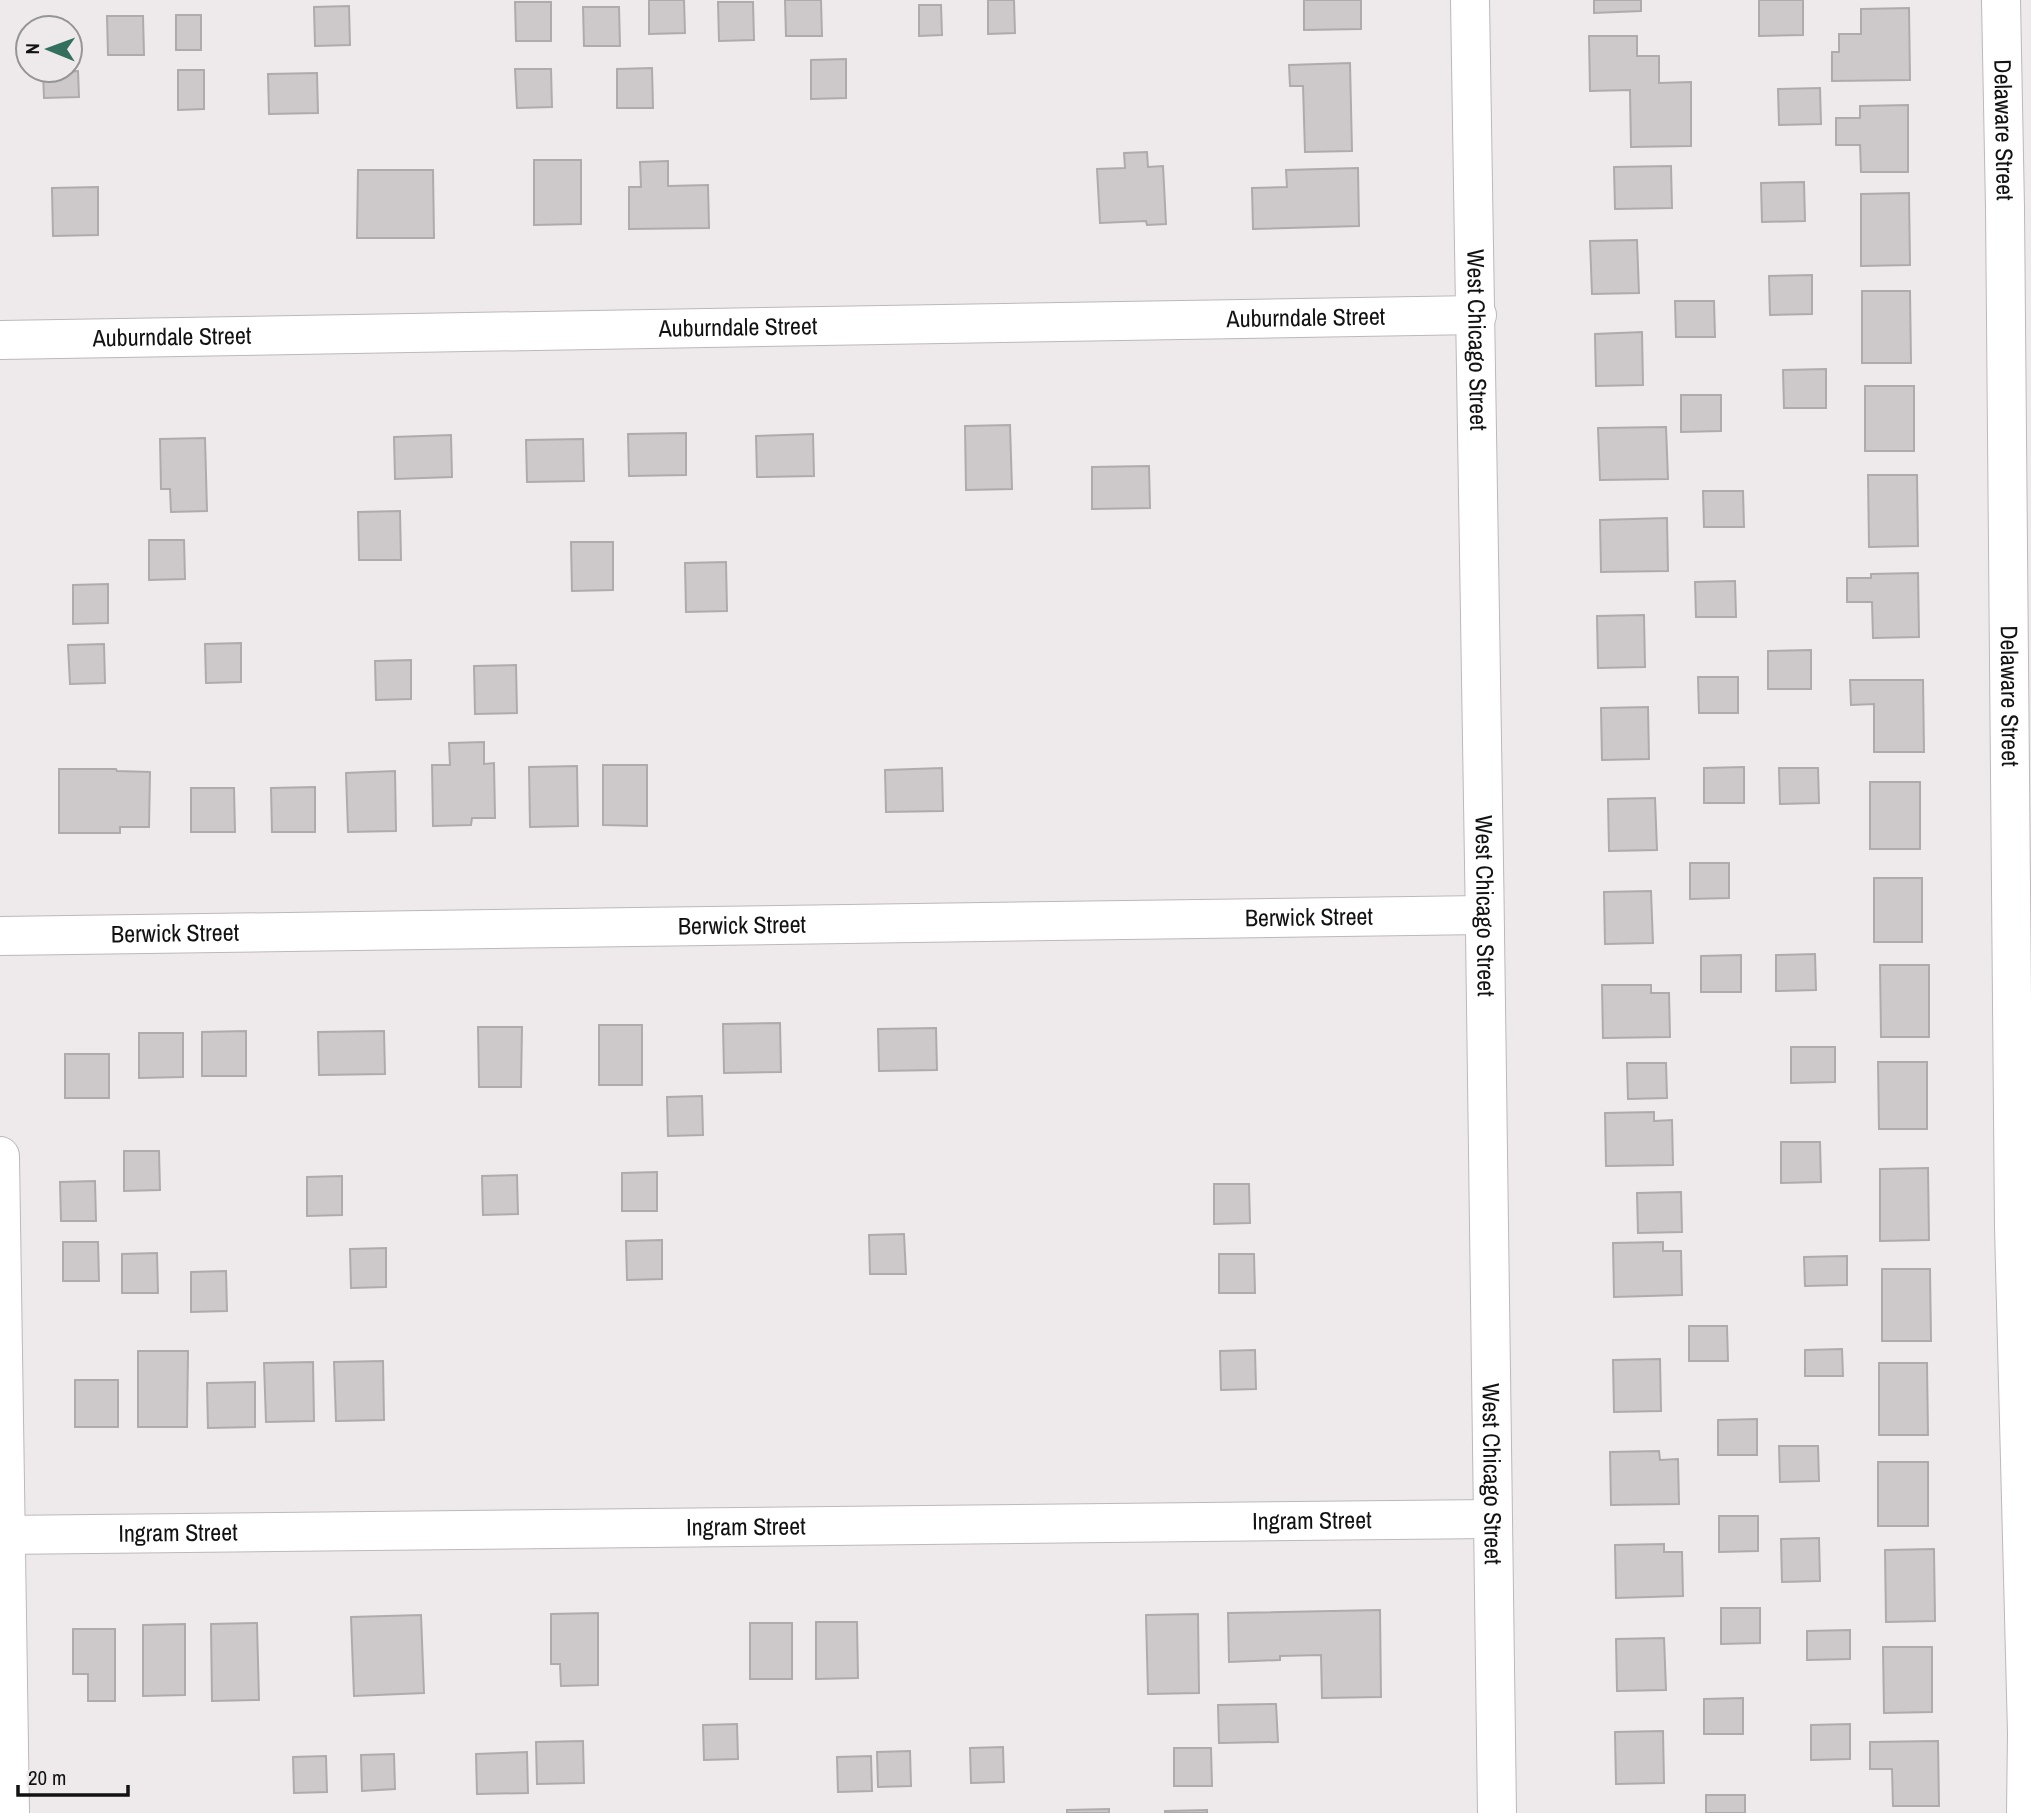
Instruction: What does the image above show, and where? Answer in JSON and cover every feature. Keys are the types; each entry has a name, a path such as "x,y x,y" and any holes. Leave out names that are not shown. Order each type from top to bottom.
{"street":[{"name":"West Chicago Street","path":"1470,0 1477,315 1497,1813"},
{"name":"Delaware Street","path":"2001,0 2018,208 2023,1226 2029,1733 2026,1813"},
{"name":"Auburndale Street","path":"0,340 1477,315"},
{"name":"Berwick Street","path":"0,936 1483,915"},
{"path":"0,1156 2,1535 10,1813"},
{"name":"Ingram Street","path":"2,1535 1491,1519"}],"building":[{"path":"649,0 684,0 685,33 649,34"},
{"path":"785,0 821,0 822,36 786,36"},
{"path":"988,0 1014,0 1015,33 988,34"},
{"path":"1304,0 1361,0 1361,29 1304,30"},
{"path":"1594,0 1641,0 1641,11 1594,13"},
{"path":"1759,0 1803,0 1803,35 1759,36"},
{"path":"515,2 551,2 551,41 516,41"},
{"path":"718,2 753,2 754,40 719,41"},
{"path":"919,5 941,5 942,35 919,36"},
{"path":"349,6 350,45 315,46 314,7"},
{"path":"583,7 619,7 620,46 584,46"},
{"path":"1909,8 1910,80 1832,81 1832,52 1839,52 1839,34 1861,34 1861,9"},
{"path":"176,15 201,15 201,50 176,50"},
{"path":"107,16 143,16 144,55 108,55"},
{"path":"1589,36 1637,36 1637,56 1659,56 1659,83 1691,82 1691,146 1631,147 1630,90 1590,91"},
{"path":"846,59 846,98 811,99 811,60"},
{"path":"1350,63 1352,151 1305,152 1303,86 1290,86 1289,65"},
{"path":"652,68 653,108 617,108 617,69"},
{"path":"515,69 551,69 552,107 517,108"},
{"path":"178,70 204,70 204,109 178,110"},
{"path":"317,73 318,113 269,114 268,74"},
{"path":"43,84 78,84 79,97 44,98"},
{"path":"1820,88 1821,124 1779,125 1778,89"},
{"path":"1908,105 1908,172 1861,172 1860,145 1836,145 1836,118 1860,118 1860,106"},
{"path":"1147,152 1148,167 1163,166 1166,224 1147,225 1146,221 1100,223 1097,169 1125,168 1124,153"},
{"path":"534,160 581,160 581,224 534,225"},
{"path":"668,161 668,186 708,185 709,228 629,229 629,187 641,187 640,162"},
{"path":"1671,166 1672,208 1615,209 1614,167"},
{"path":"1358,168 1359,226 1253,229 1252,188 1287,187 1286,170"},
{"path":"358,170 433,170 434,238 357,238"},
{"path":"1804,182 1805,221 1762,222 1761,183"},
{"path":"98,187 98,235 53,236 52,188"},
{"path":"1909,193 1910,265 1861,266 1861,194"},
{"path":"1637,240 1639,293 1592,294 1590,241"},
{"path":"1812,275 1812,314 1770,315 1769,276"},
{"path":"1862,291 1910,291 1911,363 1862,363"},
{"path":"1675,301 1714,301 1715,337 1676,337"},
{"path":"1642,332 1643,385 1596,386 1595,334"},
{"path":"1826,369 1826,408 1784,408 1783,370"},
{"path":"1865,386 1914,386 1914,451 1865,451"},
{"path":"1681,395 1721,395 1721,431 1681,432"},
{"path":"1010,425 1012,489 966,490 965,426"},
{"path":"1666,427 1668,479 1600,480 1598,428"},
{"path":"686,433 686,475 629,476 628,434"},
{"path":"813,434 814,476 757,477 756,436"},
{"path":"451,435 452,477 395,479 394,437"},
{"path":"205,438 207,511 171,512 170,489 161,489 160,439"},
{"path":"583,439 584,481 527,482 526,440"},
{"path":"1149,466 1150,508 1092,509 1092,467"},
{"path":"1868,475 1917,475 1918,546 1869,547"},
{"path":"1703,491 1743,491 1744,527 1704,527"},
{"path":"400,511 401,560 359,560 358,512"},
{"path":"1667,518 1668,571 1601,572 1600,520"},
{"path":"149,540 184,540 185,579 149,580"},
{"path":"571,542 613,542 613,590 572,591"},
{"path":"726,562 727,611 686,612 685,563"},
{"path":"1918,573 1919,637 1873,638 1872,602 1847,602 1847,578 1871,578 1871,574"},
{"path":"1735,581 1736,617 1696,617 1695,582"},
{"path":"108,584 108,623 73,624 73,585"},
{"path":"1644,615 1645,667 1598,668 1597,616"},
{"path":"241,643 241,682 206,683 205,644"},
{"path":"104,644 105,683 70,684 68,645"},
{"path":"1811,650 1811,689 1768,689 1768,651"},
{"path":"411,660 411,699 376,700 375,661"},
{"path":"516,665 517,713 475,714 474,666"},
{"path":"1698,677 1738,677 1738,713 1699,713"},
{"path":"1850,680 1923,680 1924,752 1874,752 1874,704 1851,705"},
{"path":"1648,707 1649,759 1602,760 1601,708"},
{"path":"484,742 484,764 494,763 495,818 472,818 471,825 433,826 432,765 450,765 449,743"},
{"path":"603,765 647,765 647,826 603,825"},
{"path":"577,766 578,826 530,827 529,767"},
{"path":"1744,767 1744,803 1704,803 1704,768"},
{"path":"942,768 943,811 886,812 885,770"},
{"path":"1779,768 1818,768 1819,803 1780,804"},
{"path":"59,769 150,772 149,827 120,827 120,833 59,833"},
{"path":"395,771 396,831 348,832 346,773"},
{"path":"1870,782 1920,782 1920,849 1870,849"},
{"path":"315,787 315,832 272,832 271,788"},
{"path":"191,788 234,788 235,832 191,832"},
{"path":"1655,798 1657,850 1609,851 1608,799"},
{"path":"1690,863 1729,863 1729,898 1690,899"},
{"path":"1874,878 1922,878 1922,942 1874,942"},
{"path":"1651,891 1653,943 1605,944 1604,892"},
{"path":"1815,954 1816,990 1776,991 1776,955"},
{"path":"1741,955 1741,992 1701,992 1701,956"},
{"path":"1880,965 1929,965 1929,1037 1881,1037"},
{"path":"1602,985 1651,985 1651,993 1669,993 1670,1037 1603,1038"},
{"path":"780,1023 781,1072 724,1073 723,1024"},
{"path":"599,1025 642,1025 642,1085 599,1085"},
{"path":"478,1027 522,1027 521,1087 479,1087"},
{"path":"936,1028 937,1070 879,1071 878,1029"},
{"path":"246,1031 246,1076 202,1076 202,1032"},
{"path":"384,1031 385,1074 319,1075 318,1032"},
{"path":"139,1033 183,1033 183,1077 139,1078"},
{"path":"1791,1047 1835,1047 1835,1082 1791,1083"},
{"path":"65,1054 109,1054 109,1098 65,1098"},
{"path":"1878,1062 1927,1062 1927,1129 1879,1129"},
{"path":"1627,1063 1666,1063 1667,1098 1628,1099"},
{"path":"702,1096 703,1135 668,1136 667,1097"},
{"path":"1654,1112 1654,1121 1672,1120 1673,1165 1606,1166 1605,1113"},
{"path":"1781,1142 1820,1142 1821,1182 1781,1183"},
{"path":"124,1151 159,1151 160,1190 124,1191"},
{"path":"1928,1168 1929,1240 1880,1241 1880,1169"},
{"path":"657,1172 657,1211 622,1211 622,1173"},
{"path":"517,1175 518,1214 483,1215 482,1176"},
{"path":"342,1176 342,1215 307,1216 307,1177"},
{"path":"95,1181 96,1221 61,1221 60,1182"},
{"path":"1214,1184 1249,1184 1250,1223 1214,1224"},
{"path":"1681,1192 1682,1232 1638,1233 1637,1193"},
{"path":"904,1234 906,1274 870,1274 869,1235"},
{"path":"662,1240 662,1279 627,1280 626,1241"},
{"path":"63,1242 98,1242 99,1281 63,1281"},
{"path":"1663,1242 1663,1251 1681,1251 1682,1295 1614,1297 1613,1243"},
{"path":"386,1248 386,1287 351,1288 350,1249"},
{"path":"157,1253 158,1293 122,1293 122,1254"},
{"path":"1219,1254 1254,1254 1255,1293 1219,1293"},
{"path":"1847,1256 1847,1285 1805,1286 1804,1257"},
{"path":"1882,1269 1930,1269 1931,1341 1882,1341"},
{"path":"226,1271 227,1311 191,1312 191,1272"},
{"path":"1689,1326 1727,1326 1728,1361 1689,1361"},
{"path":"1842,1349 1843,1376 1805,1376 1805,1350"},
{"path":"1255,1350 1256,1389 1221,1390 1220,1351"},
{"path":"138,1351 188,1351 187,1427 138,1427"},
{"path":"1660,1359 1661,1411 1614,1412 1613,1360"},
{"path":"383,1361 384,1420 336,1421 334,1362"},
{"path":"313,1362 314,1421 266,1422 264,1363"},
{"path":"1879,1363 1927,1363 1928,1435 1879,1435"},
{"path":"75,1380 118,1380 118,1427 75,1427"},
{"path":"255,1382 255,1427 208,1428 207,1383"},
{"path":"1757,1419 1757,1455 1718,1455 1718,1420"},
{"path":"1779,1446 1818,1446 1819,1481 1780,1482"},
{"path":"1659,1451 1660,1460 1678,1459 1679,1504 1611,1505 1610,1452"},
{"path":"1878,1462 1928,1462 1928,1526 1878,1526"},
{"path":"1719,1516 1758,1516 1758,1551 1719,1552"},
{"path":"1819,1538 1820,1581 1782,1582 1781,1539"},
{"path":"1664,1544 1664,1552 1682,1552 1683,1596 1616,1598 1615,1545"},
{"path":"1934,1549 1935,1621 1886,1622 1885,1550"},
{"path":"1721,1608 1760,1608 1760,1643 1721,1644"},
{"path":"1380,1610 1381,1697 1322,1698 1321,1655 1280,1656 1280,1660 1229,1662 1228,1613"},
{"path":"598,1613 598,1685 561,1686 560,1664 551,1664 551,1614"},
{"path":"1198,1614 1199,1693 1148,1694 1146,1615"},
{"path":"421,1615 424,1693 354,1696 351,1617"},
{"path":"816,1622 857,1622 858,1678 816,1679"},
{"path":"257,1623 259,1700 212,1701 211,1624"},
{"path":"750,1623 792,1623 792,1679 750,1679"},
{"path":"185,1624 185,1695 143,1696 143,1625"},
{"path":"73,1629 115,1629 115,1701 88,1701 88,1674 73,1674"},
{"path":"1850,1630 1850,1659 1807,1660 1807,1631"},
{"path":"1664,1638 1666,1690 1617,1691 1616,1639"},
{"path":"1883,1647 1932,1647 1932,1712 1884,1713"},
{"path":"1743,1698 1743,1734 1704,1734 1704,1699"},
{"path":"1276,1704 1278,1742 1219,1743 1218,1705"},
{"path":"737,1724 738,1759 704,1760 703,1725"},
{"path":"1850,1724 1850,1759 1811,1760 1811,1725"},
{"path":"1663,1731 1664,1783 1616,1784 1615,1732"},
{"path":"583,1741 584,1783 537,1784 536,1742"},
{"path":"1938,1741 1939,1806 1893,1806 1892,1769 1870,1769 1870,1742"},
{"path":"1003,1747 1004,1782 971,1783 970,1748"},
{"path":"1174,1748 1211,1748 1212,1786 1174,1786"},
{"path":"910,1751 911,1786 878,1787 877,1752"},
{"path":"527,1752 528,1793 477,1794 476,1754"},
{"path":"394,1754 395,1789 362,1791 361,1755"},
{"path":"326,1756 327,1792 294,1793 293,1757"},
{"path":"871,1756 872,1791 838,1792 837,1757"},
{"path":"1706,1795 1745,1795 1745,1813 1706,1813"},
{"path":"1109,1809 1109,1813 1067,1813 1067,1810"},
{"path":"1207,1810 1207,1813 1165,1813 1165,1811"}]}
